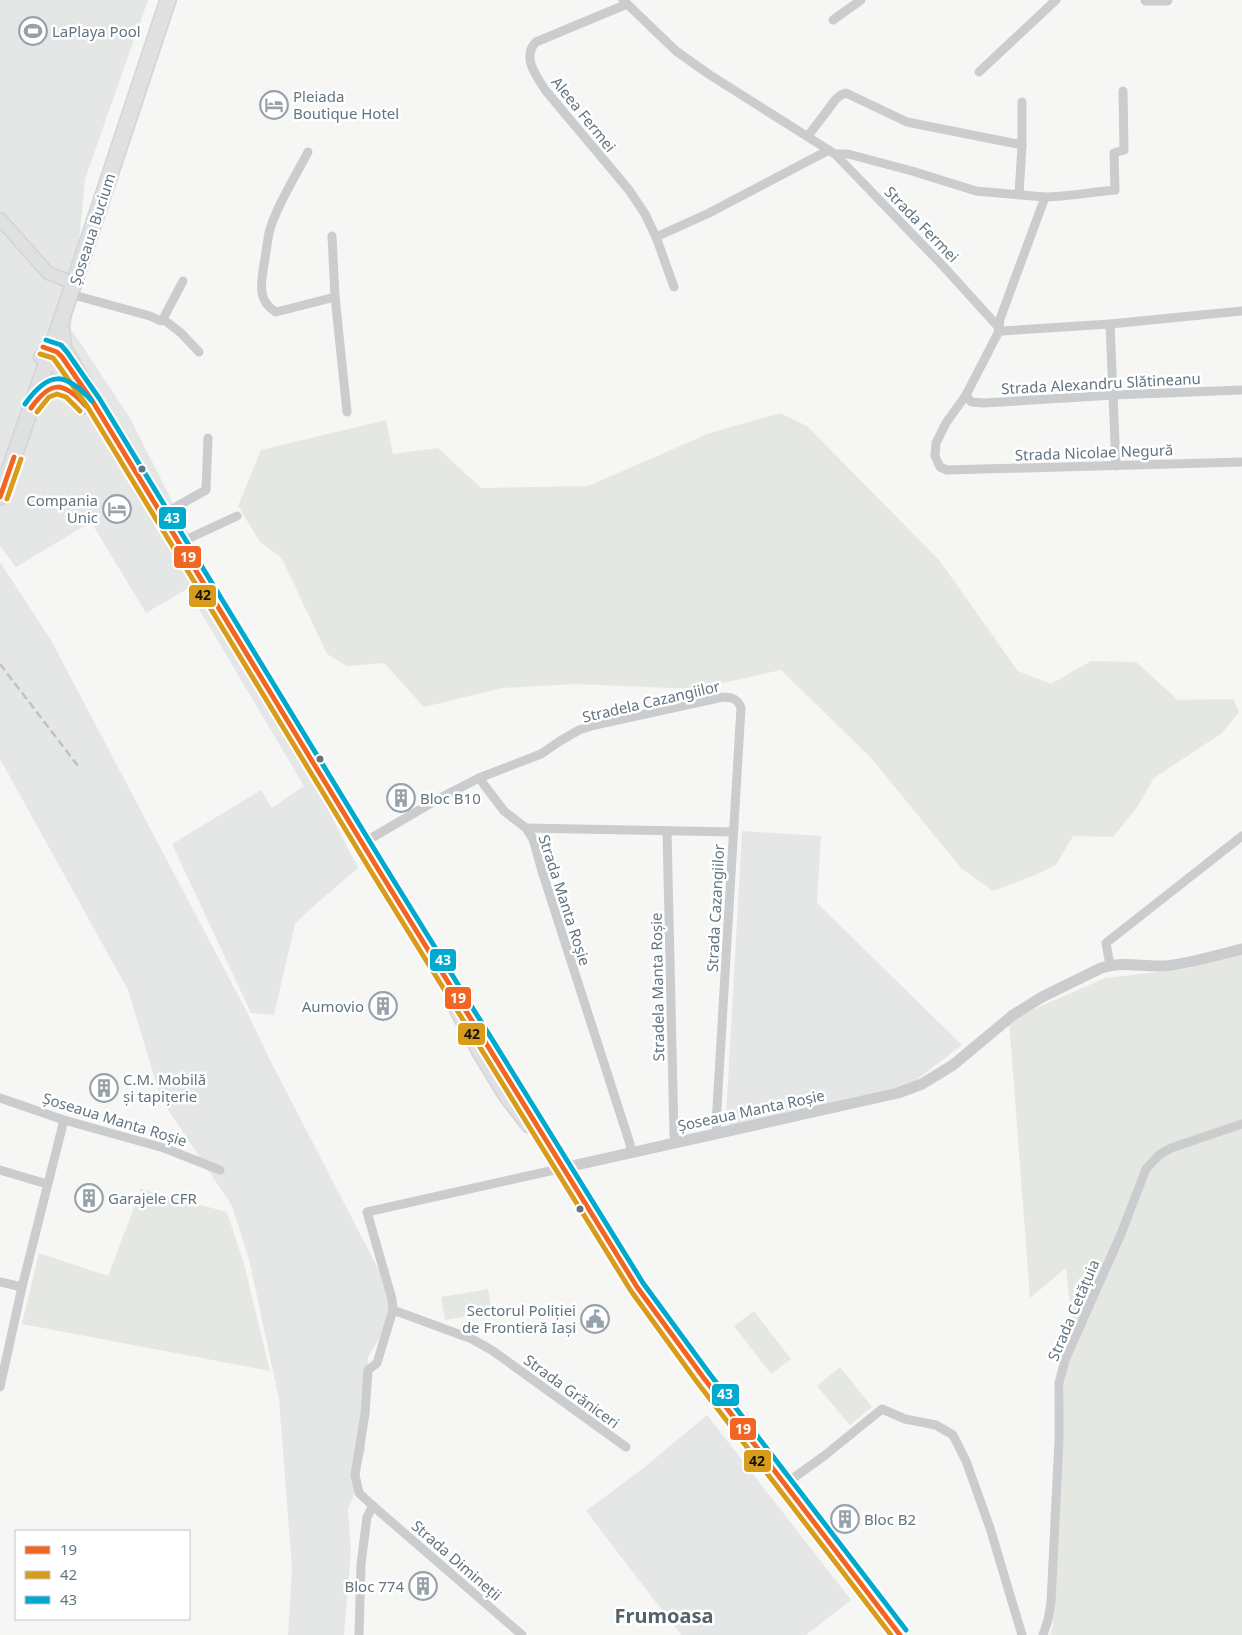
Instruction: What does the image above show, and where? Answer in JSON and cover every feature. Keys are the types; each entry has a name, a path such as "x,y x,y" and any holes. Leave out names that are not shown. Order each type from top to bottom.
{"main road":[{"name":"Șoseaua Bucium","path":"10,456 31,408 45,353 60,321 160,0"},
{"name":"Șoseaua Bucium","path":"10,456 168,0"},
{"path":"0,219 48,273 70,286"},
{"path":"60,321 61,340 64,349 88,390 90,404"},
{"path":"45,353 90,404 644,1311 890,1635"},
{"path":"31,408 38,397 47,389 56,386 64,387 90,404"},
{"path":"0,472 10,456"},
{"path":"0,497 10,456"},
{"path":"159,516 179,543 359,845"},
{"path":"559,1169 650,1307 900,1635"}],"street":[{"path":"833,20 861,0"},
{"path":"979,72 1056,0"},
{"path":"1146,0 1167,0"},
{"name":"Strada Fermei","path":"625,2 676,52 832,152 944,267 998,328"},
{"name":"Aleea Fermei","path":"625,2 536,42 532,47 530,59 546,91 629,190 645,214 657,236 674,287"},
{"path":"657,236 709,213 832,152 848,154 912,171 976,191 1060,197 1115,190 1114,153 1124,150 1123,91"},
{"path":"808,136 841,94 846,93 907,122 1022,145"},
{"path":"1019,195 1022,102"},
{"path":"308,152 277,212 270,232 261,282 262,297 268,307 276,312 335,297"},
{"path":"966,395 998,333 1000,319 1044,196"},
{"path":"332,236 335,297 347,412"},
{"path":"163,319 183,281"},
{"path":"70,286 161,321 163,319 181,333 199,352"},
{"path":"998,328 1002,331 1241,314"},
{"path":"1110,324 1116,466"},
{"name":"Strada Alexandru Slătineanu","path":"966,395 971,402 984,403 1242,390"},
{"name":"Strada Nicolae Negură","path":"966,395 946,423 936,443 935,456 937,462 940,467 947,470 1242,462"},
{"path":"159,516 206,490 208,438"},
{"path":"179,543 237,516"},
{"name":"Stradela Cazangiilor","path":"479,778 541,754 567,737 595,725 730,697 736,699 741,708 733,832"},
{"path":"359,845 440,798 479,778"},
{"name":"Strada Manta Roșie","path":"479,778 504,811 526,828 533,839 631,1152"},
{"name":"Strada Cazangiilor","path":"526,828 733,832 716,1124 718,1133"},
{"name":"Stradela Manta Roșie","path":"667,831 674,1134 676,1142"},
{"path":"1242,836 1106,943 1110,965 1164,966 1242,949"},
{"name":"Șoseaua Manta Roșie","path":"393,1310 392,1299 367,1212 898,1093 922,1084 954,1065 1013,1015 1042,996 1110,965"},
{"name":"Șoseaua Manta Roșie","path":"0,1098 64,1120 164,1148 220,1170"},
{"path":"0,1384 22,1286 64,1120"},
{"name":"Strada Cetățuia","path":"1042,1635 1048,1620 1051,1603 1059,1440 1059,1383 1065,1360 1078,1326 1117,1243 1146,1169 1159,1155 1171,1148 1242,1124"},
{"path":"0,1170 47,1184"},
{"path":"0,1282 22,1286"},
{"path":"359,1635 361,1564 367,1517 373,1506 359,1493 355,1475 368,1370 377,1363 393,1310"},
{"name":"Strada Grăniceri","path":"393,1310 472,1339 493,1350 626,1447"},
{"path":"785,1484 824,1456 882,1409 905,1419 936,1425 953,1435 966,1461 990,1528 1022,1635"},
{"name":"Strada Dimineții","path":"373,1506 522,1635"}],"shaded area":[{"path":"0,0 148,0 85,179 71,329 130,418 358,868 295,924 274,1015 251,1013 172,844 261,790 272,808 304,786 187,589 146,613 91,522 16,567 0,546"},
{"path":"780,413 807,426 939,560 1018,671 1051,684 1091,661 1136,662 1178,700 1233,699 1239,712 1222,733 1154,778 1138,806 1113,837 1073,836 1056,865 993,891 961,868 871,758 781,670 697,689 575,684 502,688 424,707 384,663 347,666 327,654 281,557 260,542 238,506 261,450 386,420 393,454 438,448 481,488 588,486 710,433"},
{"path":"0,562 51,640 248,1014 398,1307 368,1357 365,1450 352,1501 348,1508 351,1551 344,1635 288,1635 292,1569 279,1399 249,1259 232,1206 161,1099 128,990 0,759"},
{"path":"742,831 821,836 817,903 962,1045 915,1081 896,1088 729,1125 726,1116"},
{"path":"1242,953 1242,1635 1050,1635 1053,1625 1064,1387 1067,1350 1073,1332 1066,1268 1030,1298 1009,1020 1105,978 1185,969"},
{"path":"141,1189 227,1212 244,1264 270,1371 22,1324 39,1253 108,1276"},
{"path":"488,1289 492,1312 445,1320 441,1297"},
{"path":"754,1311 791,1359 771,1374 734,1326"},
{"path":"840,1367 872,1407 850,1425 817,1386"},
{"path":"707,1415 851,1600 806,1635 681,1635 586,1511 646,1466"}],"railway":[{"path":"0,664 78,766"}],"transit line":[{"name":"43","path":"46,340 61,345 99,398 384,865 643,1283 709,1373 906,1630"},
{"name":"19","path":"43,347 57,352 62,357 93,402 378,869 637,1287 703,1377 900,1635"},
{"name":"42","path":"40,354 53,358 87,406 372,873 631,1291 697,1382 891,1635"},
{"name":"43","path":"25,404 42,385 50,380 57,379 74,384 92,401"},
{"name":"19","path":"31,408 45,392 57,387 71,392 86,406"},
{"name":"42","path":"37,412 49,397 57,394 66,397 80,411"},
{"name":"19","path":"0,497 14,457"},
{"name":"42","path":"7,499 21,459"}],"place":[{"name":"LaPlaya Pool","path":"33,31"},
{"name":"Pleiada Boutique Hotel","path":"274,105"},
{"name":"Compania Unic","path":"117,509"},
{"name":"Bloc B10","path":"401,798"},
{"name":"Aumovio","path":"383,1006"},
{"name":"C.M. Mobilă și tapițerie","path":"104,1088"},
{"name":"Garajele CFR","path":"89,1198"},
{"name":"Sectorul Poliției de Frontieră Iași","path":"595,1319"},
{"name":"Bloc B2","path":"845,1519"},
{"name":"Bloc 774","path":"423,1586"}],"district":[{"name":"Frumoasa","path":"664,1615"}]}
